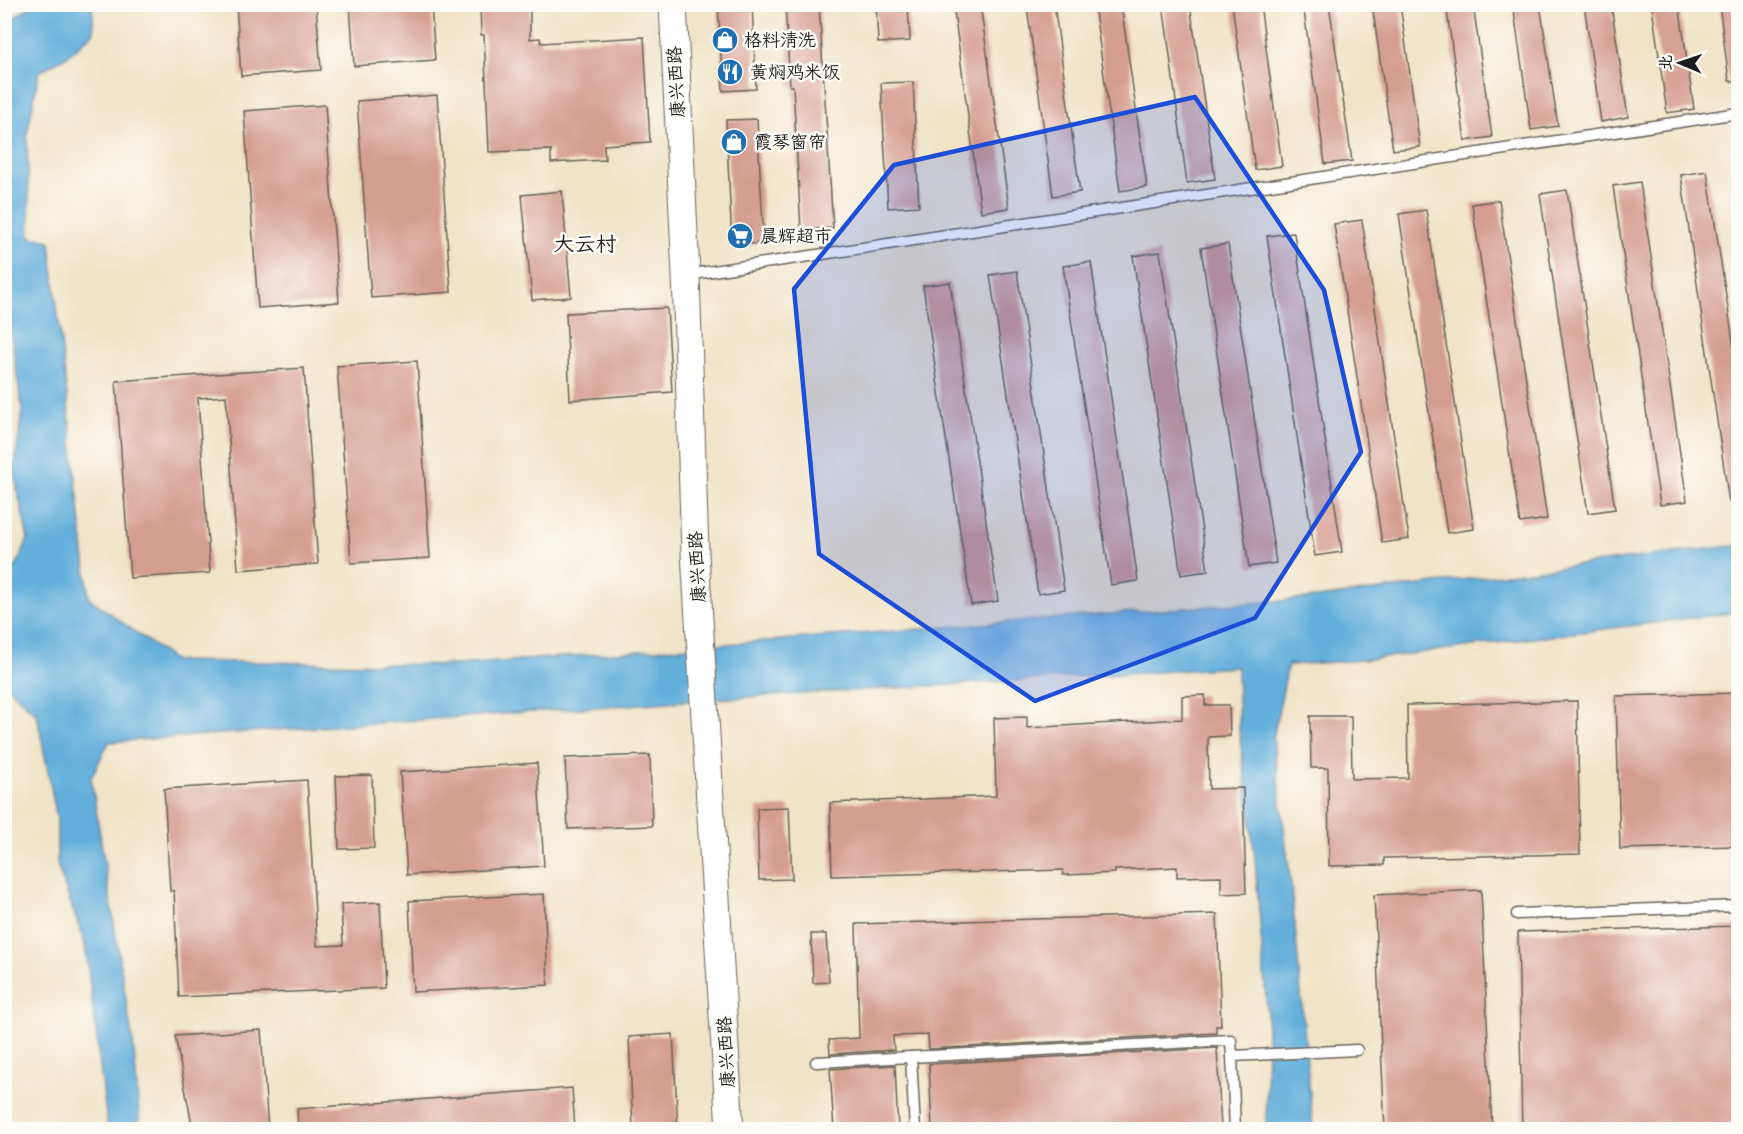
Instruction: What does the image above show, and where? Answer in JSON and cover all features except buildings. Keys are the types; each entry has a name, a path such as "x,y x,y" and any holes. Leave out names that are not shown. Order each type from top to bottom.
{"street":[{"name":"康兴西路","path":"673,4 686,275 695,553 712,792 730,1130"}],"lane":[{"path":"686,275 1738,113"},
{"path":"1517,914 1738,906"},
{"path":"816,1062 1231,1040 1235,1130"},
{"path":"1232,1056 1358,1050"},
{"path":"911,1057 915,1130"}],"highlighted area":[{"path":"1195,97 1324,290 1361,452 1255,618 1035,701 819,554 794,289 894,165"}],"water":[{"path":"92,4 94,32 69,55 39,72 27,135 30,237 50,241 89,598 175,661 459,665 1316,598 1738,545 1738,612 1363,660 1288,665 1273,738 1292,893 1313,1129 1266,1129 1267,1011 1255,860 1239,728 1237,667 669,702 109,742 91,778 134,1050 140,1129 108,1130 85,944 57,864 57,819 37,715 5,685 4,569 16,567 28,539 14,474 22,409 5,295 5,25 32,5"}],"place":[{"name":"格料清洗","path":"725,40"},
{"name":"黄焖鸡米饭","path":"730,72"},
{"name":"霞琴窗帘","path":"734,142"},
{"name":"晨辉超市","path":"740,236"}],"district":[{"name":"大云村","path":"585,244"}]}
